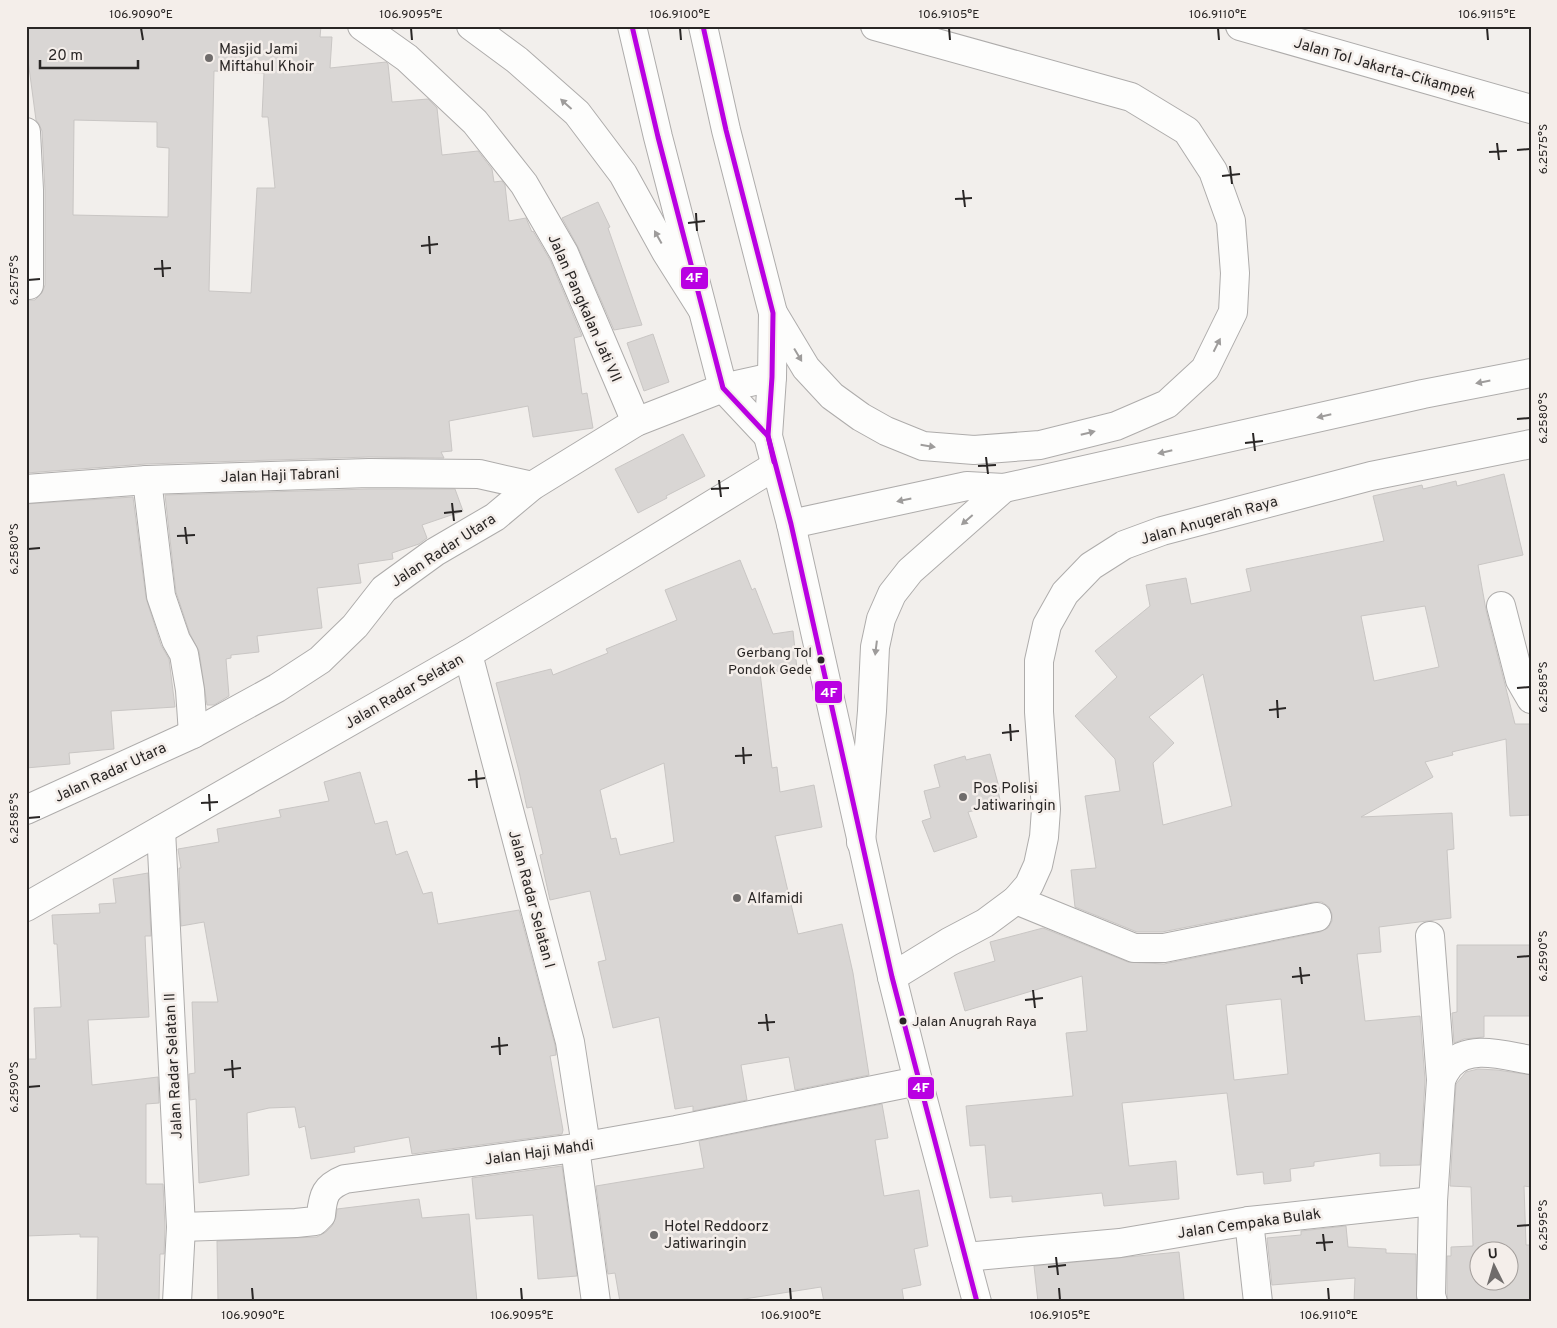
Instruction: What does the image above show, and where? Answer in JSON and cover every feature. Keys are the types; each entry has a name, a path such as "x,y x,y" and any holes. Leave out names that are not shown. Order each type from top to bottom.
{"main road":[{"name":"Jalan Pangkalan Jati VII","path":"362,26 407,58 475,122 524,184 564,253 636,422"},
{"path":"471,26 517,60 577,114 623,174 666,252 702,308"},
{"path":"632,26 658,137 723,388 768,436"},
{"path":"703,26 726,130 773,313 772,377 768,436 791,524 892,977 977,1302"},
{"path":"773,313 806,368 832,396 861,417 886,431 923,446 974,450 1040,445 1116,426 1168,404 1205,369 1233,312 1234,273 1231,221 1213,171 1187,130 1131,97 875,26"},
{"name":"Jalan Tol Jakarta–Cikampek","path":"1240,26 1531,110"},
{"path":"26,132 29,190 29,284"},
{"path":"791,524 967,486 1004,488 1423,394 1531,373"},
{"name":"Jalan Radar Utara","path":"26,810 193,734 277,688 320,660 355,626 384,588 436,552 495,517 532,486 636,422 723,388 772,377"},
{"name":"Jalan Anugerah Raya","path":"892,977 949,942 985,923 1016,900 1029,886 1038,865 1044,837 1046,809 1040,721 1039,661 1047,625 1065,593 1091,566 1124,545 1162,531 1371,476 1531,444"},
{"name":"Jalan Radar Selatan","path":"26,907 468,654 775,466"},
{"name":"Jalan Haji Tabrani","path":"26,489 147,480 369,473 479,474 532,486"},
{"path":"147,480 161,596 176,640 184,654 190,690 193,734"},
{"path":"861,842 872,711 875,647 881,619 892,594 910,571 1004,488"},
{"path":"1501,606 1520,680 1531,699"},
{"name":"Jalan Radar Selatan I","path":"468,654 570,1042 596,1302"},
{"name":"Jalan Radar Selatan II","path":"161,830 181,1227 177,1302"},
{"path":"1016,900 1134,948 1172,946 1317,917"},
{"path":"1430,936 1441,1080 1432,1201 1430,1295 1433,1302"},
{"path":"1441,1080 1449,1066 1460,1058 1472,1053 1485,1053 1531,1060"},
{"name":"Jalan Haji Mahdi","path":"181,1227 315,1221 321,1215 322,1198 328,1189 336,1182 345,1179 580,1147 676,1130 918,1081"},
{"name":"Jalan Cempaka Bulak","path":"965,1257 1120,1243 1249,1221 1432,1201"},
{"path":"1249,1221 1258,1302"}],"building":[{"path":"26,26 321,26 320,37 332,37 330,68 386,62 388,64 392,102 428,99 437,108 442,155 478,151 492,169 494,182 502,181 505,185 509,221 526,218 532,232 550,260 582,336 574,338 582,394 587,393 593,428 533,437 528,406 449,421 452,451 441,452 444,458 369,457 146,464 26,473 26,330 28,330 28,300 35,300 42,293 45,285 45,190 42,131 36,120 26,45","holes":["214,71 264,73 262,117 268,117 275,188 257,188 251,293 209,291","74,120 157,122 157,147 169,148 168,217 73,215"]},
{"path":"598,202 610,227 608,228 642,325 614,330 578,247 562,218"},
{"path":"653,334 669,382 644,391 627,343"},
{"path":"683,434 705,476 638,513 615,469"},
{"path":"1504,474 1523,555 1478,565 1486,610 1515,724 1531,724 1531,815 1510,816 1506,739 1452,752 1453,755 1425,762 1433,777 1361,817 1452,813 1454,849 1447,850 1451,918 1379,927 1381,952 1357,954 1365,1021 1420,1016 1425,1080 1420,1165 1380,1166 1380,1153 1314,1162 1314,1166 1290,1169 1291,1181 1264,1184 1263,1172 1237,1175 1227,1093 1122,1103 1129,1166 1176,1161 1179,1199 1104,1206 1102,1193 1012,1202 1012,1196 990,1198 985,1145 970,1146 966,1106 1073,1096 1066,1033 1087,1031 1082,976 965,1011 954,973 995,961 990,942 1043,928 1128,962 1164,964 1320,932 1328,928 1332,921 1329,907 1322,902 1314,902 1162,932 1137,932 1075,907 1071,870 1096,868 1085,796 1120,791 1115,759 1075,716 1117,677 1095,651 1150,606 1146,585 1186,578 1191,604 1251,591 1246,569 1384,541 1373,496 1422,485 1423,489 1456,481 1457,486","holes":["1425,606 1439,667 1374,681 1361,616","1203,674 1232,806 1163,825 1153,763 1174,743 1149,717","1281,999 1288,1074 1234,1080 1226,1005"]},
{"path":"369,489 455,489 463,511 422,525 427,538 419,544 392,553 393,559 358,564 361,583 317,588 322,628 257,636 259,652 231,655 231,658 226,659 229,696 214,705 207,705 199,651 190,634 176,592 165,495"},
{"path":"133,497 146,598 161,645 169,659 175,707 111,711 114,749 69,753 70,764 26,768 26,504"},
{"path":"740,560 752,590 755,588 773,634 793,631 797,669 760,673 772,768 777,767 780,792 814,785 822,827 775,836 798,934 842,924 853,973 869,1075 795,1090 789,1057 741,1065 747,1100 693,1111 693,1106 675,1109 659,1017 613,1028 598,962 606,960 590,891 550,900 540,855 543,854 532,807 527,808 496,683 551,669 553,675 608,653 606,649 677,620 665,590","holes":["664,763 674,842 620,855 616,838 611,839 600,790"]},
{"name":"Pos Polisi Jatiwaringin","path":"990,754 1000,791 998,791 1001,804 968,812 977,837 934,852 922,821 931,818 924,791 940,787 934,765 965,756 966,760"},
{"path":"360,772 375,824 387,821 396,855 407,851 423,894 432,892 438,924 519,910 555,1045 556,1055 550,1056 563,1130 562,1134 412,1154 409,1137 354,1147 355,1152 311,1159 305,1126 299,1128 295,1107 269,1108 247,1113 249,1175 199,1183 196,1099 190,1100 189,1074 195,1073 192,1002 218,1002 204,922 181,926 179,868 181,868 178,849 219,842 217,829 281,817 279,810 329,801 324,782"},
{"path":"148,873 151,936 145,936 149,1017 88,1020 92,1085 158,1077 159,1103 146,1104 146,1184 163,1184 165,1227 164,1254 160,1254 159,1302 97,1302 98,1237 80,1237 80,1234 26,1236 26,1059 36,1059 34,1008 61,1007 57,944 54,944 52,915 100,913 99,904 116,903 113,879"},
{"path":"1457,945 1531,945 1531,1016 1484,1016 1484,1037 1464,1039 1454,1043 1452,1013 1457,1012"},
{"path":"1478,1069 1531,1075 1531,1187 1524,1186 1526,1245 1531,1245 1531,1302 1448,1302 1447,1256 1451,1256 1451,1247 1470,1246 1470,1290 1520,1290 1520,1240 1473,1240 1471,1187 1450,1186 1456,1084 1466,1072"},
{"path":"882,1104 888,1138 875,1140 884,1196 919,1190 928,1246 914,1249 921,1285 902,1289 904,1302 824,1302 821,1287 725,1302 620,1302 615,1273 608,1274 596,1186 704,1168 699,1141"},
{"path":"562,1166 577,1276 538,1279 533,1215 476,1219 472,1178"},
{"path":"419,1199 422,1218 469,1214 477,1302 218,1302 217,1241 317,1237 332,1226 337,1209"},
{"path":"1346,1226 1348,1247 1386,1249 1386,1253 1416,1254 1417,1302 1354,1302 1355,1278 1272,1285 1267,1238 1301,1235 1301,1231"},
{"path":"1179,1252 1184,1299 1162,1302 1038,1302 1034,1266"}],"transit line":[{"name":"4F","path":"632,26 658,137 723,388 768,436 791,524 892,977 977,1302"},
{"name":"4F","path":"703,26 726,130 773,313 772,377 768,436 774,462"}],"place":[{"name":"Masjid Jami Miftahul Khoir","path":"209,58"},
{"name":"Gerbang Tol Pondok Gede","path":"821,660"},
{"name":"Pos Polisi Jatiwaringin","path":"963,797"},
{"name":"Alfamidi","path":"737,898"},
{"name":"Jalan Anugrah Raya","path":"903,1021"},
{"name":"Hotel Reddoorz Jatiwaringin","path":"654,1235"}]}
